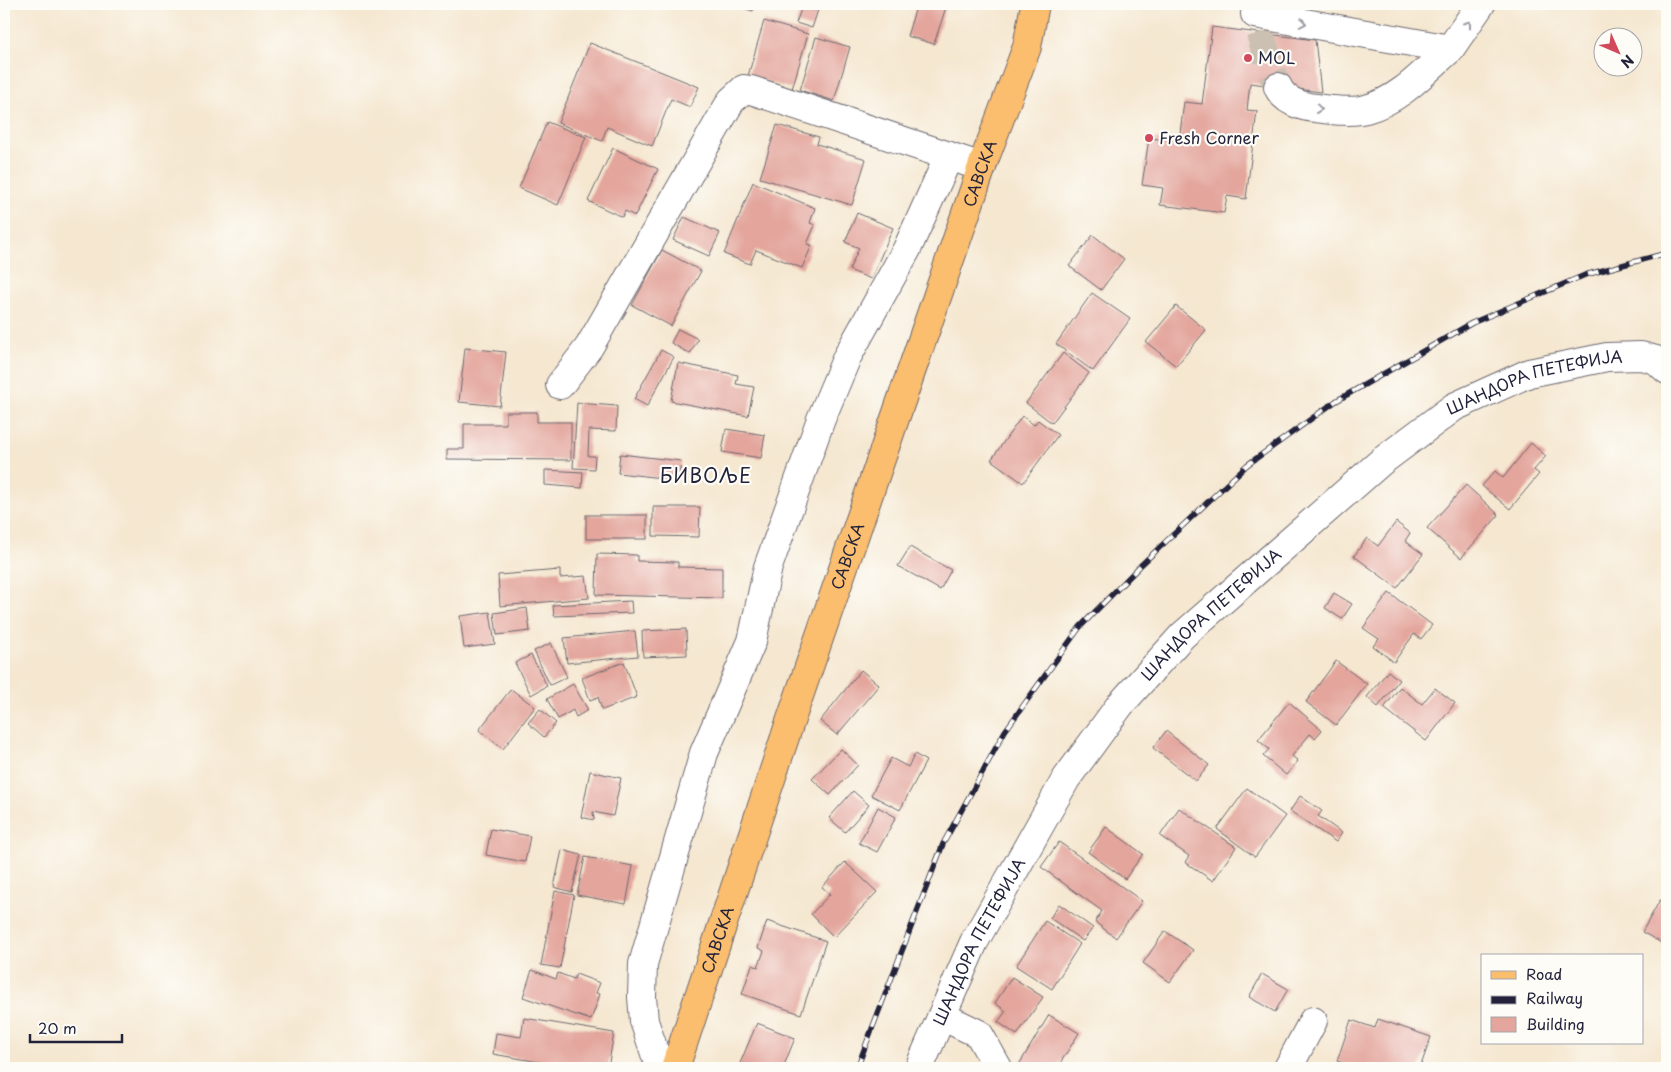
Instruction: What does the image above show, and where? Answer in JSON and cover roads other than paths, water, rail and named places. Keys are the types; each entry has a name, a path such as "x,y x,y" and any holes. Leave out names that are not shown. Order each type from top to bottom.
{"main road":[{"name":"САВСКА","path":"675,1068 789,725 982,167 1027,46 1035,4"},
{"name":"САВСКА","path":"1027,46 1054,4"}],"street":[{"path":"1278,86 1291,100 1302,107 1334,111 1365,109 1396,97 1450,50 1481,4"},
{"path":"1256,17 1450,50"},
{"path":"560,385 589,347 731,102 744,89 982,167"},
{"path":"660,1068 644,1021 642,997 643,964 704,753 752,641 768,567 821,420 847,357 907,249 949,156"},
{"name":"ШАНДОРА ПЕТЕФИЈА","path":"919,1068 974,942 1066,779 1120,705 1182,636 1382,461 1454,407 1529,373 1607,357 1642,356 1656,360 1667,370"},
{"path":"942,1016 979,1034 998,1068"},
{"path":"1288,1068 1313,1021"}],"tunnel":[{"path":"1260,33 1271,71 1278,87"}],"railway":[{"path":"857,1068 943,844 1005,731 1080,627 1141,565 1247,465 1336,401 1472,323 1585,275 1667,253"}],"place":[{"name":"MOL","path":"1248,58"},
{"name":"Fresh Corner","path":"1149,138"}],"district":[{"name":"БИВОЉЕ","path":"706,476"}]}
